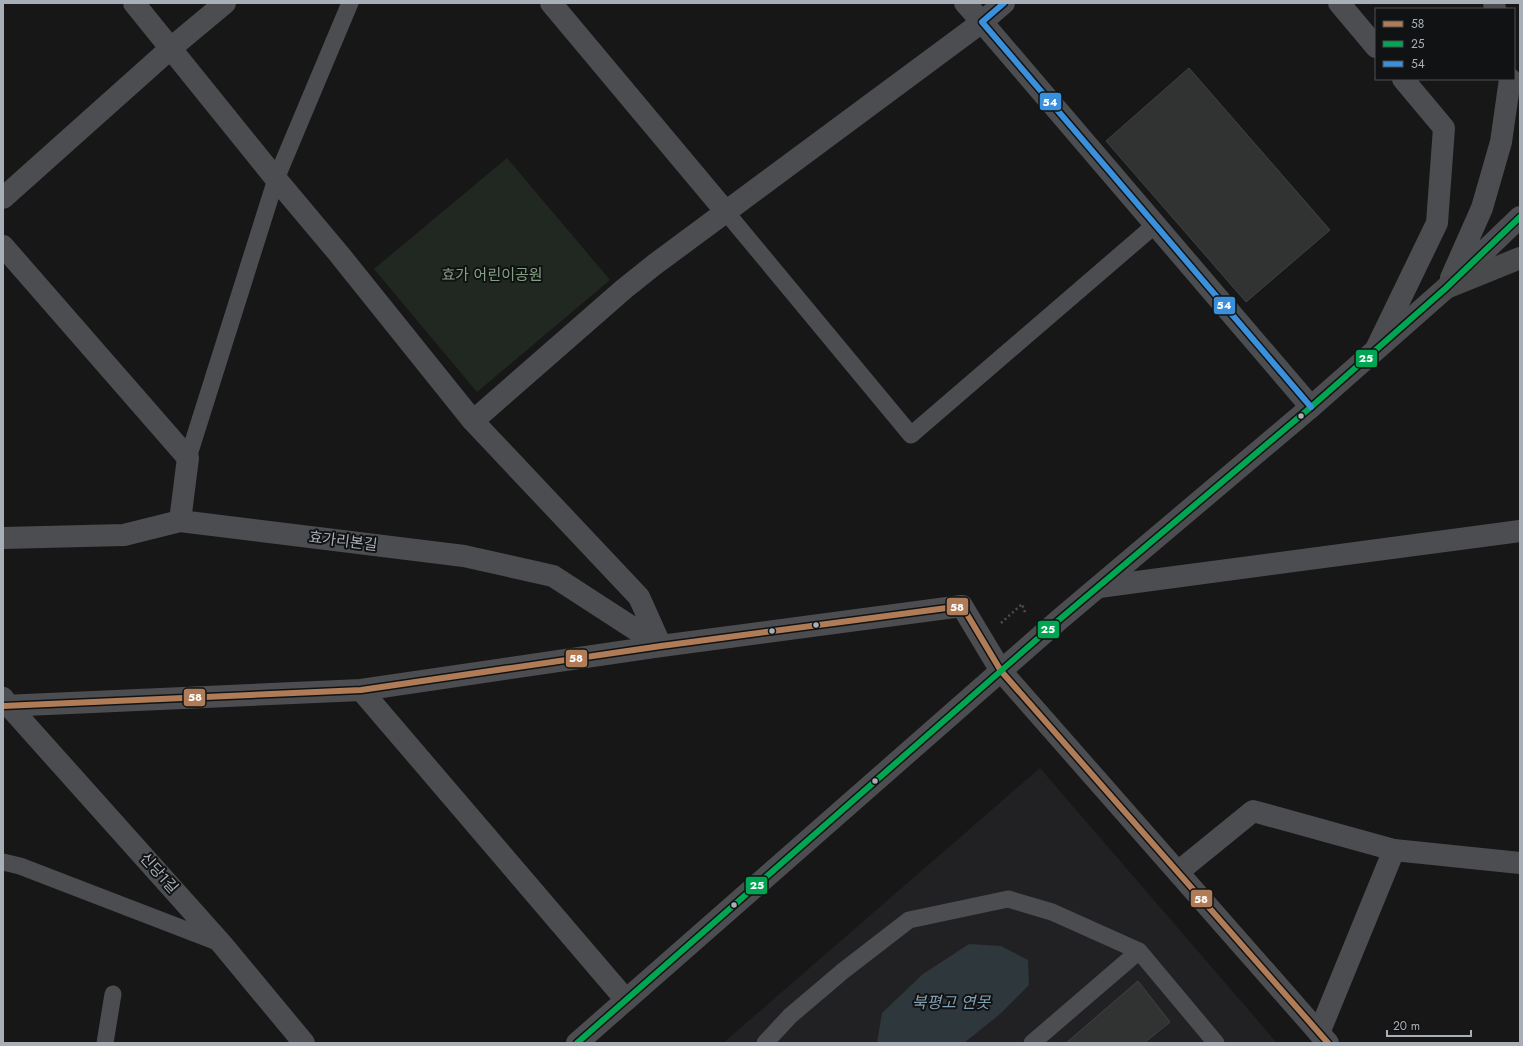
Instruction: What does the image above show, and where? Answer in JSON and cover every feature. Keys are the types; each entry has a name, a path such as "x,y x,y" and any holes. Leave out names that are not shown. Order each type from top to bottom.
{"main road":[{"path":"1446,288 1520,258"}],"street":[{"path":"134,3 474,421 639,596 661,646"},
{"path":"3,198 171,48 225,3"},
{"path":"551,3 726,212"},
{"path":"965,3 1311,407"},
{"path":"474,421 624,289 982,22 1004,3"},
{"path":"1339,3 1375,46"},
{"path":"1376,349 1437,222 1444,128 1404,80"},
{"path":"1446,288 1482,208 1501,142 1510,80"},
{"path":"577,1043 1002,671 1311,407 1446,288 1520,217"},
{"path":"3,246 188,458 180,521"},
{"name":"효가리본길","path":"3,538 124,535 180,521 464,556 553,576 661,646"},
{"path":"1099,587 1520,531"},
{"path":"5,703 361,690 661,646 962,606 1002,671 1323,1038 1394,850"},
{"path":"361,690 626,1000"},
{"name":"신당1길","path":"5,703 221,943 304,1043"},
{"path":"1178,872 1253,811 1394,850 1520,863"}],"lane":[{"path":"188,458 276,179 350,3"},
{"path":"726,212 911,435 1155,225"},
{"path":"3,862 20,866 221,943"},
{"path":"765,1043 790,1016 843,971 909,920 1008,899 1052,912 1139,951 1216,1043"},
{"path":"1032,1043 1139,951"},
{"path":"105,1043 113,994"}],"shaded area":[{"path":"1040,768 1277,1043 723,1043"}],"green space":[{"name":"효가 어린이공원","path":"507,158 610,280 477,392 374,269"}],"water":[{"name":"북평고 연못","path":"969,944 1001,946 1028,960 1029,985 1000,1014 964,1043 877,1043 882,1013 923,974"}],"building":[{"path":"1189,68 1330,230 1246,302 1106,141"},
{"path":"1138,981 1170,1022 1144,1043 1066,1043"}],"transit line":[{"name":"54","path":"1004,3 982,22 1311,407"},
{"name":"25","path":"577,1043 1060,619 1311,407 1446,288 1520,217"},
{"name":"58","path":"3,706 361,690 661,646 962,606 1001,671 1328,1043"}]}
